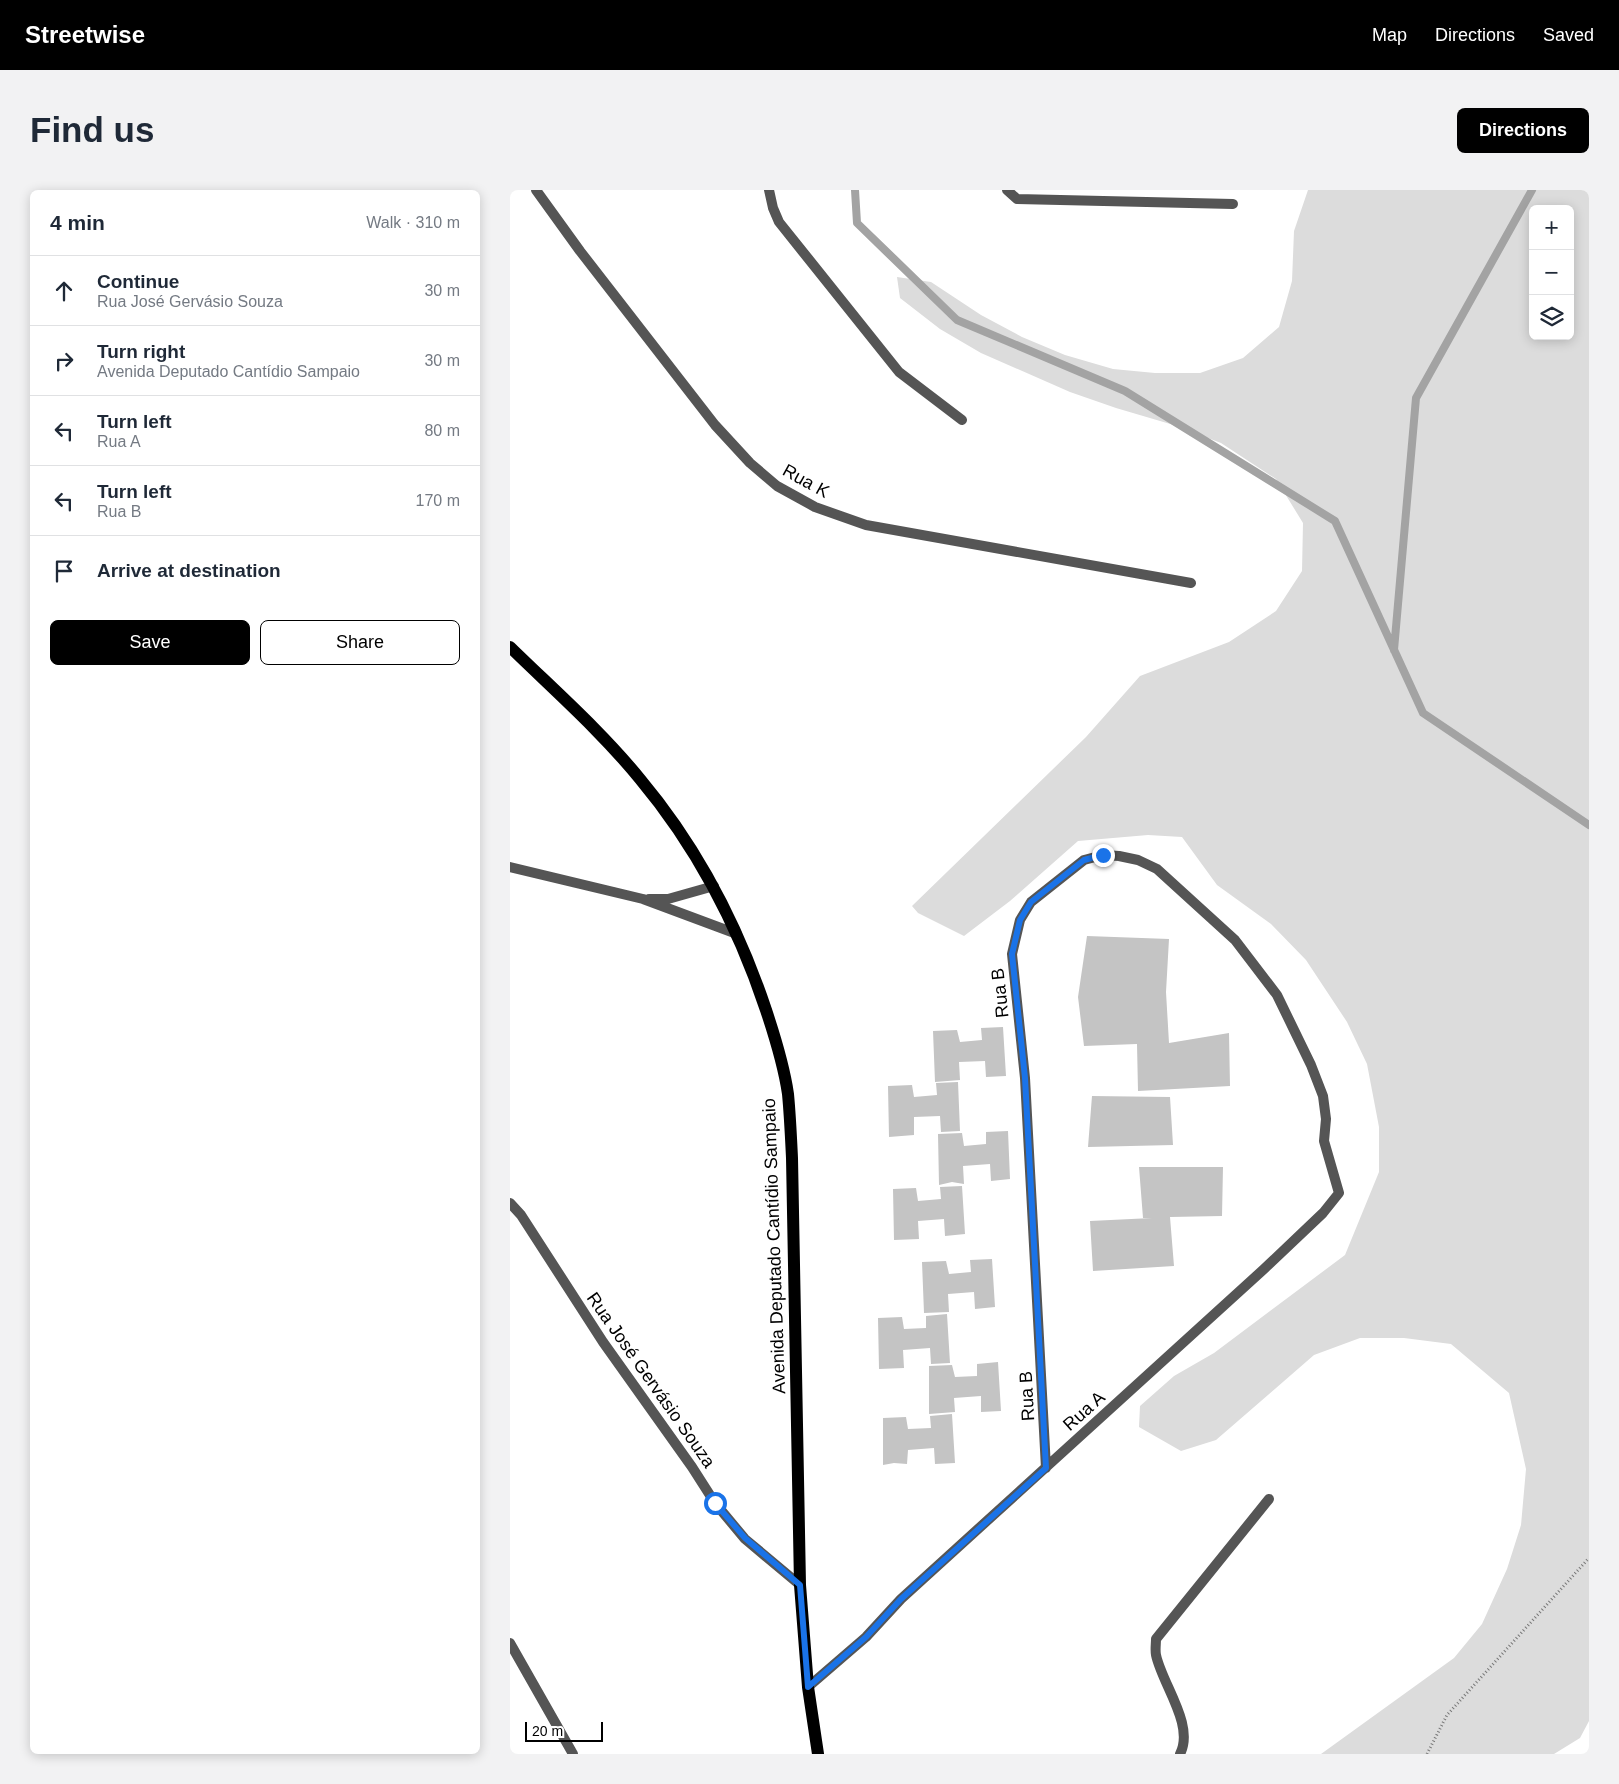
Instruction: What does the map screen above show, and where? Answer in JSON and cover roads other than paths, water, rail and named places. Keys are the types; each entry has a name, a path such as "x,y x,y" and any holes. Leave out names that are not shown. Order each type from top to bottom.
{"main road":[{"name":"Avenida Deputado Cantídio Sampaio","path":"510,646 606,741 665,810 714,886 745,950 775,1037 788,1094 792,1158 800,1585 808,1687 818,1754"}],"street":[{"name":"Rua K","path":"536,190 715,425 750,463 776,486 815,507 866,524 1191,582"},
{"path":"770,190 773,208 779,222 899,372 962,420"},
{"path":"1007,190 1017,199 1233,204"},
{"name":"Rua B","path":"1046,1468 1025,1078 1012,954 1020,920 1031,902 1084,860 1103,855 1138,860 1157,869 1235,940 1277,995 1312,1065 1322,1096 1326,1119 1324,1141"},
{"path":"510,867 643,899 737,934"},
{"path":"643,899 668,899 714,886"},
{"name":"Rua A","path":"808,1687 866,1637 901,1599 1323,1213 1339,1193 1324,1141"},
{"name":"Rua José Gervásio Souza","path":"510,1203 521,1215 603,1342 692,1467 715,1503 745,1538 800,1585"},
{"path":"1180,1754 1184,1746 1182,1723 1155,1654 1156,1639 1269,1499"},
{"path":"510,1643 573,1754"}],"waterway":[{"path":"855,190 857,223 957,320 1125,391 1335,521 1423,713 1589,825"},
{"path":"1394,650 1416,398 1532,190"}]}
